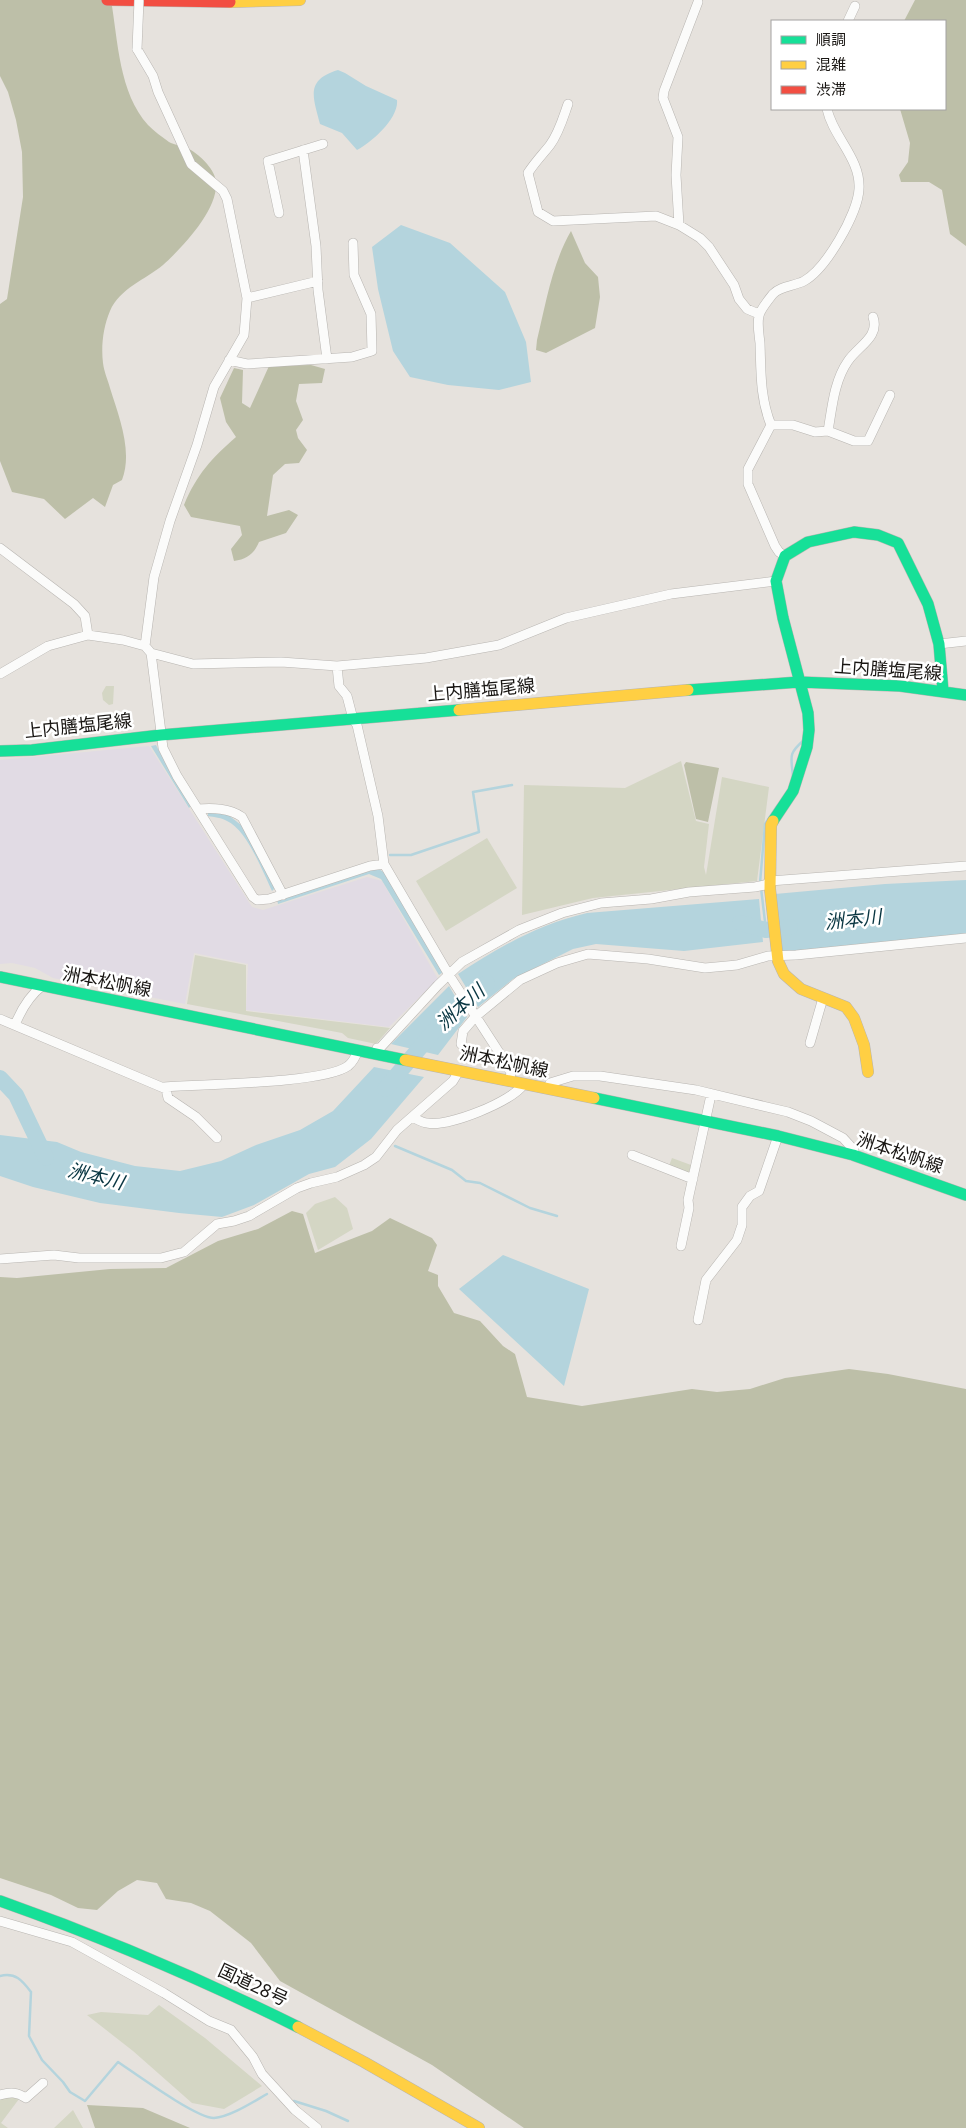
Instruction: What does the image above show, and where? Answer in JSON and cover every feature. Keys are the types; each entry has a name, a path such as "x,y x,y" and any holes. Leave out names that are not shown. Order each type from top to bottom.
{"main road":[{"path":"107,0 243,2 300,0"},
{"path":"868,1072 864,1045 854,1018 846,1007 801,989 784,974 780,968 777,954 768,885 771,825 793,791 807,746 809,730 808,713 783,618 776,581 785,556 808,542 843,533 867,532 893,539 901,547 928,604 939,644 943,691"},
{"name":"上内膳塩尾線","path":"0,751 32,750 161,735 723,686 799,682 900,686 966,695"},
{"name":"洲本松帆線","path":"0,977 358,1050 377,1051 454,1070 778,1136 853,1155 966,1195"},
{"name":"国道28号","path":"0,1901 104,1939 236,1996 360,2059 479,2128"}],"street":[{"path":"139,0 136,49 153,76 158,92 191,164 223,191 227,200 247,298 244,335 214,387 197,445 170,521 154,577 148,649 163,748 252,897 256,900 283,895 370,866 384,864"},
{"path":"679,224 676,175 678,137 663,98 698,2"},
{"path":"848,20 855,6"},
{"path":"568,104 560,127 528,173 538,212 553,222 656,216 679,224 700,238 709,247 734,285 739,299 747,309 758,314"},
{"path":"771,425 765,411 761,388 758,314 774,292 804,281 817,272 838,243 857,201 859,187 857,168 834,129 828,110"},
{"path":"279,213 268,161 323,144"},
{"path":"303,150 316,246 327,359"},
{"path":"229,360 248,364 352,357 372,351 371,314 354,275 353,243"},
{"path":"247,298 318,281"},
{"path":"828,431 832,405 840,378 847,363 874,334 875,324 873,318"},
{"path":"771,425 793,425 815,432 828,431 854,441 868,441 890,395"},
{"path":"771,425 748,469 748,484 775,546 785,556"},
{"path":"0,548 74,604 86,616 88,635"},
{"path":"0,674 48,646 88,635 123,640 193,664 281,662 337,666 426,658 499,645 566,618 671,594 776,581"},
{"path":"939,644 966,641"},
{"path":"337,666 339,686 347,696 356,725 378,816 384,864 474,1016 511,1073 509,1081"},
{"path":"198,808 224,809 236,812 242,817 248,825 255,844 283,895"},
{"path":"377,1051 471,956 519,930 562,913 601,903 651,899 689,892 966,866"},
{"path":"461,1044 463,1031 474,1016 520,980 557,963 588,954 648,958 706,968 736,965 777,954 966,938"},
{"path":"15,1024 24,1007 42,986"},
{"path":"810,1043 823,998"},
{"path":"0,1020 15,1024 166,1089 168,1098 196,1117 217,1138"},
{"path":"161,1087 297,1079 347,1067 358,1050"},
{"path":"0,1259 54,1255 79,1258 161,1258 184,1252 217,1224 249,1216 297,1188 311,1182 337,1177 364,1165 376,1157 397,1130 454,1081 454,1070"},
{"path":"549,1089 550,1083 573,1076 600,1076 696,1090 788,1112 811,1121 843,1138 854,1150 853,1155"},
{"path":"412,1117 426,1123 441,1122 474,1114 518,1093 524,1084"},
{"path":"681,1246 711,1095"},
{"path":"698,1320 706,1280 737,1240 742,1225 742,1207 750,1196 759,1191 778,1136"},
{"path":"632,1155 693,1179"},
{"path":"0,1921 72,1942 164,1993 209,2021 231,2030 253,2057 262,2074 295,2110 317,2128"},
{"path":"0,2095 8,2092 26,2098 43,2083"}],"shaded area":[{"path":"149,746 252,907 263,910 367,877 382,881 438,979 389,1027 246,1010 248,964 194,953 185,1004 53,978 35,968 12,963 0,964 0,760"}],"green space":[{"path":"0,0 111,0 121,66 125,82 138,112 155,132 166,140 196,153 209,166 216,181 212,203 198,227 163,265 126,290 114,303 110,311 103,337 103,363 124,434 125,469 122,480 113,485 105,507 93,498 65,519 44,499 12,492 0,461 0,304 7,299 23,197 22,152 16,120 8,92 0,76"},
{"path":"915,0 966,0 966,246 950,234 942,190 929,182 901,182 899,175 908,162 910,143 900,110 946,110 946,20 905,20"},
{"path":"571,231 585,263 598,277 600,297 595,328 546,353 536,350 537,340 554,270"},
{"path":"311,365 325,369 322,383 299,384 296,401 303,420 296,430 298,438 307,450 299,463 285,464 273,475 267,516 289,510 298,515 286,533 259,542 250,555 234,561 231,549 242,535 240,526 191,517 184,505 194,484 206,468 236,437 226,422 220,398 234,368 243,370 242,403 250,408 269,366"},
{"path":"106,686 114,686 113,704 109,705 103,700 102,693"},
{"path":"681,761 696,821 709,824 704,867 706,875 722,777 769,787 757,881 593,898 522,915 524,785 625,788"},
{"path":"686,762 719,768 708,822 696,819 684,765"},
{"path":"487,838 517,888 446,931 416,881"},
{"path":"195,955 246,965 246,1011 390,1028 376,1044 348,1038 342,1033 187,1004"},
{"path":"672,1158 691,1165 687,1178 667,1171"},
{"path":"335,1197 347,1208 353,1229 318,1250 306,1213 315,1204"},
{"path":"292,1211 303,1214 315,1253 372,1231 390,1218 432,1238 437,1245 428,1271 438,1275 438,1286 454,1313 480,1321 503,1346 515,1354 527,1397 582,1406 692,1389 717,1392 750,1389 785,1378 849,1369 888,1374 966,1389 966,2128 524,2128 432,2065 280,1981 251,1943 210,1911 191,1903 166,1899 157,1883 137,1880 118,1891 97,1910 78,1908 51,1895 0,1878 0,1277 17,1278 110,1269 166,1268 218,1241 258,1229"},
{"path":"159,2005 205,2038 262,2086 224,2109 192,2103 133,2051 87,2015 101,2012 148,2015"},
{"path":"22,2095 1,2123 8,2128 0,2128 0,2098"},
{"path":"87,2105 143,2108 190,2128 95,2128"},
{"path":"73,2110 83,2128 54,2128"}],"water":[{"path":"338,70 366,86 397,100 394,114 389,122 377,135 357,150 342,133 320,124 315,106 314,91 316,84 327,74"},
{"path":"401,225 450,243 505,292 526,342 531,382 499,390 448,385 410,377 393,351 378,289 372,247"},
{"path":"156,745 191,806 189,808 151,746"},
{"path":"208,812 227,814 241,825 275,888 272,891 254,852 241,833 225,820 208,816"},
{"path":"370,868 379,869 386,874 443,972 439,975 381,879 369,874 278,904 277,899"},
{"path":"966,880 966,935 781,953 775,894 885,884"},
{"path":"759,899 763,942 684,951 596,944 573,949 513,979 478,1007 458,974 536,930 552,923 587,913"},
{"path":"449,986 467,1017 438,1055 391,1044"},
{"path":"374,1067 424,1077 371,1139 335,1167 309,1174 254,1205 222,1217 100,1203 33,1187 0,1176 0,1135 57,1142 81,1152 135,1166 180,1171 221,1161 256,1145 300,1130 333,1111"},
{"path":"503,1255 589,1289 564,1386 459,1289"}],"waterway":[{"path":"793,776 793,752 804,740"},
{"path":"390,855 411,855 479,832 473,792 512,785"},
{"path":"760,883 765,824 778,805"},
{"path":"761,888 766,930"},
{"name":"洲本川","path":"740,923 766,930 790,927"},
{"name":"洲本川","path":"385,1089 445,1018 487,983"},
{"path":"0,1078 16,1095 46,1158"},
{"path":"395,1146 452,1170 466,1181 480,1183 530,1208 557,1216"},
{"path":"0,1976 10,1975 18,1978 31,1992 29,2036 42,2060 70,2092 85,2101 118,2062 180,2103 205,2116 214,2118 234,2112 267,2094"},
{"path":"294,2101 326,2111 348,2121"}],"traffic: fast":[{"path":"773,821 793,791 807,747 809,730 808,713 783,618 776,581 785,556 808,542 854,532 878,535 898,543 928,604 939,644 943,691"},
{"path":"688,690 799,682 900,686 966,695"},
{"path":"0,751 32,750 161,735 459,710"},
{"path":"0,977 405,1060"},
{"path":"594,1098 778,1136 853,1155 966,1195"},
{"path":"0,1901 76,1929 151,1960 225,1992 298,2027"}],"traffic: slow":[{"path":"230,2 300,0"},
{"path":"459,710 688,690"},
{"path":"773,821 771,825 770,889 778,961 784,974 801,989 846,1007 854,1018 864,1045 868,1072"},
{"path":"405,1060 594,1098"},
{"path":"298,2027 364,2062 479,2128"}],"traffic: jam":[{"path":"107,0 230,2"}]}
